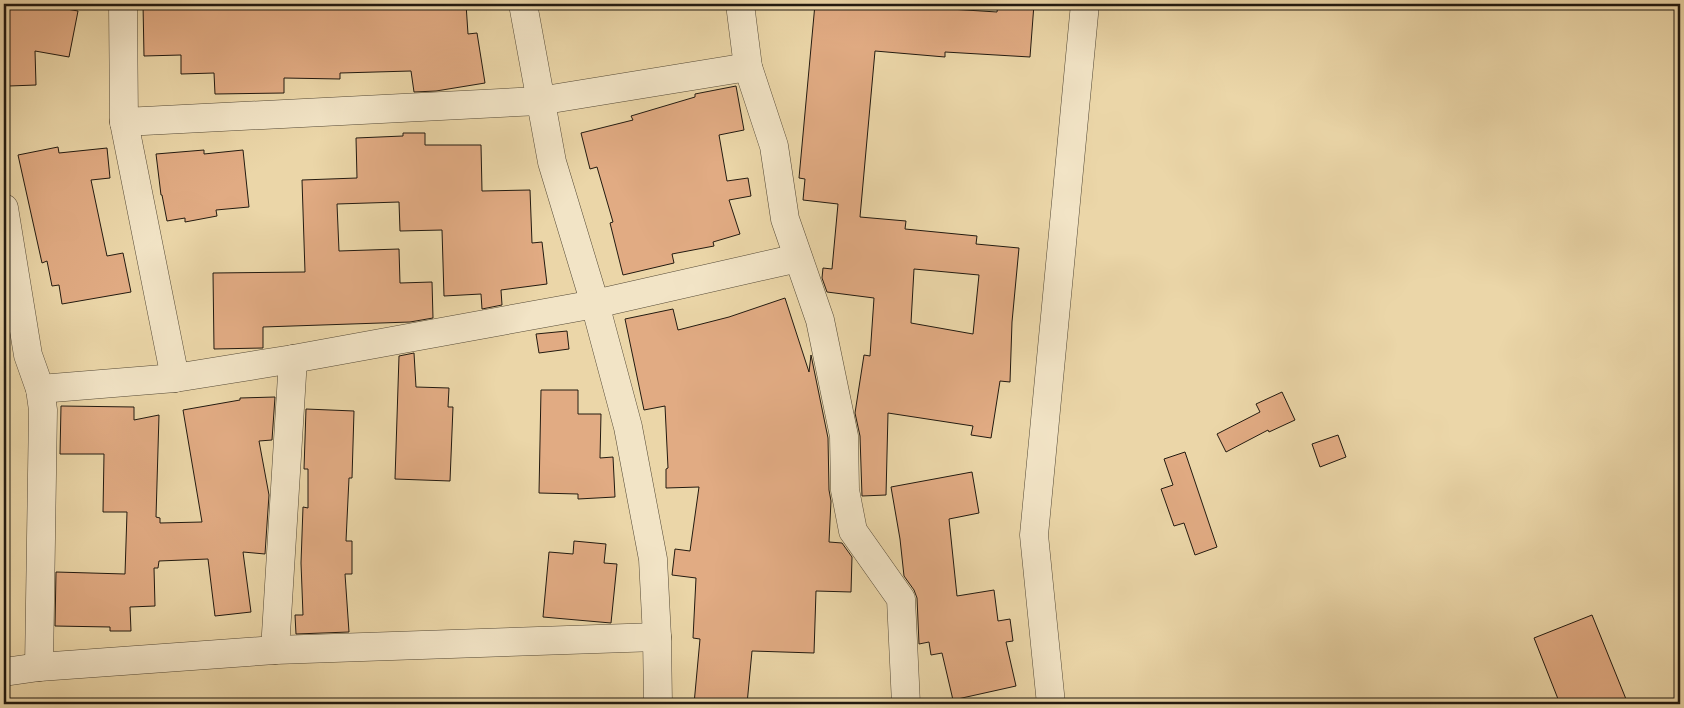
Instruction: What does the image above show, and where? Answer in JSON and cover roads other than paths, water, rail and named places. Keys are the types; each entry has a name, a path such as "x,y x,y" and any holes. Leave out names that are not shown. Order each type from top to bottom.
{"street":[{"path":"123,4 124,122 175,378"},
{"path":"523,4 539,101 552,162 595,304 628,427 652,550 657,637 658,704"},
{"path":"740,4 748,66 774,146 785,218 820,320 844,436 845,490 853,531 901,598 906,704"},
{"path":"1051,704 1034,534 1085,4"},
{"path":"124,122 539,101 748,66"},
{"path":"4,208 28,355 40,389 43,410 39,667"},
{"path":"40,389 175,378 293,359 595,304 798,258"},
{"path":"275,650 293,359"},
{"path":"4,672 39,667 275,650 657,637"}]}
